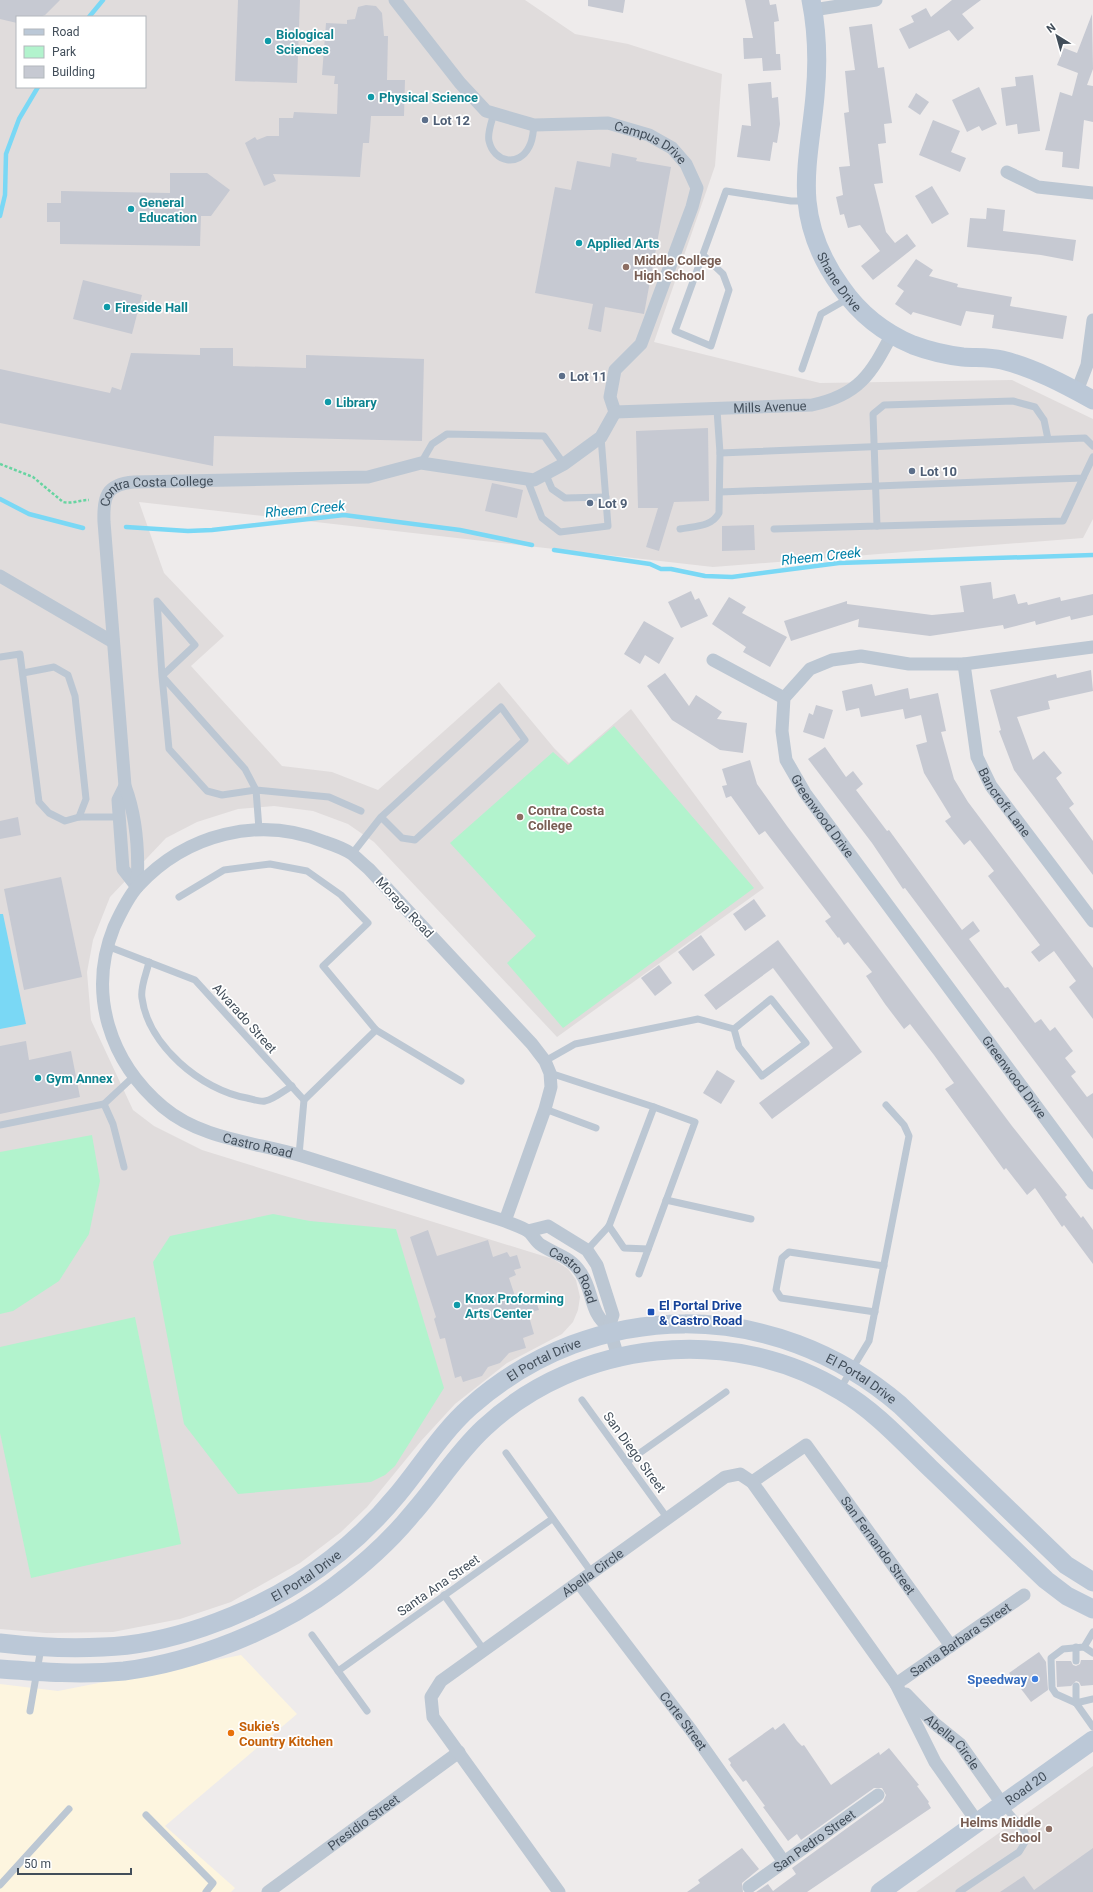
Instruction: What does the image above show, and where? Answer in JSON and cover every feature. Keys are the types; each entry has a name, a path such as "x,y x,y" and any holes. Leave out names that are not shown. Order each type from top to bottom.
{"main road":[{"name":"Shane Drive","path":"812,5 816,34 816,94 809,153 807,201 811,225 818,247 829,269 849,298 872,322 914,345 941,353 1001,360 1033,370 1085,396"},
{"name":"El Portal Drive","path":"0,1643 40,1647 105,1648 176,1635 246,1612 298,1582 360,1535 397,1496 449,1430 470,1408 506,1379 541,1358 610,1330 681,1323 711,1324 746,1329 776,1336 809,1347 853,1369 900,1405 1066,1565 1093,1582"},
{"name":"El Portal Drive","path":"0,1668 79,1672 125,1670 177,1660 234,1642 290,1615 334,1587 381,1547 412,1514 472,1441 504,1411 559,1377 618,1357 653,1350 694,1349 745,1354 802,1372 839,1390 885,1424 1046,1580 1067,1596 1093,1609"},
{"name":"Road 20","path":"880,1892 1093,1740"}],"street":[{"name":"Campus Drive","path":"395,0 460,83 486,111 534,125 608,123 649,135 672,148 686,164 698,188 641,344 615,370 610,397 615,412"},
{"path":"812,5 876,0"},
{"path":"1007,172 1038,187 1093,193"},
{"path":"1085,396 1087,365 1093,320"},
{"name":"Mills Avenue","path":"615,412 812,406 833,401 854,388 867,375 892,334"},
{"path":"420,464 534,480 546,475 564,464 601,437 615,412"},
{"name":"Contra Costa College","path":"137,887 139,860 131,802 125,786 103,508 107,496 112,488 120,483 134,482 368,477 420,464"},
{"path":"0,576 113,642"},
{"path":"713,660 784,698 810,669 832,660 861,656 909,664 964,664 1093,646"},
{"name":"Bancroft Lane","path":"964,664 977,757 991,786 1093,921"},
{"name":"Greenwood Drive","path":"784,698 782,731 786,760 805,793 1093,1183"},
{"name":"Contra Costa College","path":"125,786 118,800 123,869 137,887"},
{"name":"Moraga Road","path":"107,946 120,915 137,887 165,861 195,843 234,832 259,829 284,830 312,836 352,854 369,869 526,1038 548,1067"},
{"name":"Castro Road","path":"107,946 102,983 106,1015 117,1050 133,1077 164,1108 193,1126 226,1138 299,1155 505,1222 528,1231 540,1245 561,1254 572,1262 581,1274 588,1288 597,1316 610,1330 618,1357"},
{"path":"505,1222 545,1109 551,1087 548,1067"},
{"name":"Castro Road","path":"528,1231 548,1226 587,1250 597,1265 606,1289 613,1314 610,1330"},
{"name":"San Fernando Street","path":"752,1482 806,1445 952,1646"},
{"name":"Abella Circle","path":"559,1892 433,1717 431,1697 441,1681 725,1477 740,1474 752,1482 896,1684 934,1724 960,1744 1003,1805"},
{"name":"Corte Street","path":"579,1583 691,1730 784,1862"},
{"name":"Santa Barbara Street","path":"896,1684 1024,1595"},
{"name":"Abella Circle","path":"896,1684 935,1762 978,1823"},
{"name":"Presidio Street","path":"268,1892 459,1752"},
{"name":"San Pedro Street","path":"749,1887 878,1794"}],"lane":[{"path":"494,113 488,140 497,156 505,161 514,160 523,156 532,139 534,125"},
{"path":"703,255 723,274 729,290 711,346 675,331 726,191 791,201 807,201"},
{"path":"802,369 821,314 849,298"},
{"path":"877,526 872,414 884,405 1013,402 1035,407 1044,420 1048,439"},
{"path":"680,529 708,524 716,519 719,513 720,453 717,410"},
{"path":"420,464 432,444 447,434 544,436 564,464"},
{"path":"527,479 542,518 560,532 608,526 601,437"},
{"path":"720,453 1085,438 1093,446"},
{"path":"774,529 1063,521 1093,457"},
{"path":"546,475 552,489 565,498 606,497"},
{"path":"720,492 1083,478"},
{"path":"162,676 195,645 157,601 162,676 169,749 207,791 222,795 256,790 329,797 362,811"},
{"path":"0,657 20,654 39,802 49,813 65,821 79,817 119,817"},
{"path":"23,673 54,667 68,675 75,696 86,799 79,817"},
{"path":"162,676 245,769 256,790 259,829"},
{"path":"352,854 380,817 501,707 525,740 415,840 402,838 380,817"},
{"path":"179,897 224,870 270,864 307,871 341,895 368,923 323,966 376,1030 461,1081"},
{"name":"Alvarado Street","path":"107,946 195,980 304,1100"},
{"path":"149,962 141,996 146,1016 170,1053 187,1070 211,1086 237,1096 265,1101 292,1086"},
{"path":"771,999 806,1043 762,1076 739,1047 734,1029 771,999"},
{"path":"639,1274 695,1122 548,1067 575,1044 698,1019 734,1029"},
{"path":"299,1155 304,1100 376,1030"},
{"path":"0,1125 104,1104 133,1077"},
{"path":"104,1104 112,1124 124,1167"},
{"path":"839,1390 869,1341 909,1136 904,1125 886,1105"},
{"path":"587,1250 609,1226 654,1107"},
{"path":"545,1109 596,1128"},
{"path":"666,1200 751,1219"},
{"path":"609,1226 624,1248 648,1249"},
{"path":"875,1312 781,1298 776,1290 782,1258 789,1252 884,1266"},
{"path":"627,1462 726,1392"},
{"name":"San Diego Street","path":"582,1400 668,1519"},
{"path":"506,1453 592,1573"},
{"name":"Santa Ana Street","path":"338,1671 552,1519"},
{"path":"444,1596 484,1650"},
{"path":"1084,1647 1093,1632"},
{"path":"312,1635 366,1711"},
{"path":"30,1711 40,1647"},
{"path":"1076,1647 1076,1661"},
{"path":"1093,1653 1084,1647 1076,1647 1062,1649 1051,1658 1052,1688 1056,1694 1076,1703 1093,1727"},
{"path":"1076,1686 1076,1703"},
{"path":"1076,1703 1093,1699"},
{"path":"959,1892 1019,1852 1027,1839 1024,1830 1003,1805"},
{"path":"0,1885 69,1809"},
{"path":"146,1815 214,1884 206,1892"}],"path":[{"path":"0,464 33,476 63,502 69,503 80,500 90,500"}],"shaded area":[{"name":"Contra Costa College","path":"0,0 525,0 575,34 628,44 722,74 715,166 654,342 820,383 1012,380 1093,419 1093,519 1083,538 713,567 139,502 164,573 224,636 191,666 282,766 332,772 378,790 499,682 554,748 569,763 631,709 764,888 557,1037 374,842 348,824 313,811 274,806 238,809 197,822 166,838 110,897 93,940 87,972 91,1020 133,1110 154,1126 202,1150 553,1259 568,1269 576,1280 580,1297 578,1310 573,1322 562,1334 507,1363 455,1404 421,1441 367,1507 341,1532 300,1563 231,1602 180,1619 113,1632 46,1633 0,1629"},
{"path":"241,1655 297,1714 165,1826 235,1888 231,1892 0,1892 0,1684 58,1691"},
{"name":"Helms Middle School","path":"1093,1766 1093,1892 916,1892"}],"green space":[{"path":"614,726 754,888 563,1028 507,963 536,936 450,843 553,752 568,765"},
{"path":"92,1135 100,1181 89,1234 59,1281 13,1311 0,1314 0,1152"},
{"path":"273,1214 310,1221 396,1229 444,1388 395,1466 385,1475 371,1482 238,1494 184,1424 153,1262 170,1236"},
{"path":"135,1317 181,1544 31,1578 0,1433 0,1347"}],"water":[{"path":"0,914 3,914 26,1024 0,1029"}],"building":[{"path":"0,0 60,0 42,16 16,16 16,23 0,19"},
{"name":"Biological Sciences","path":"238,0 300,0 297,83 235,81"},
{"path":"588,0 625,0 623,13 588,6"},
{"path":"745,0 769,0 770,5 776,4 779,21 774,22 776,54 780,54 781,70 763,71 762,58 744,59 743,38 753,38"},
{"path":"952,0 981,0 962,14 974,28 958,41 949,30 909,49 899,29 914,22 911,16 926,8 931,17"},
{"name":"Physical Science","path":"366,5 376,6 382,13 384,36 388,36 387,80 405,80 404,116 371,116 369,143 363,143 360,177 273,174 276,181 264,186 245,143 255,137 257,140 267,136 279,136 279,118 293,118 294,112 337,114 338,84 334,84 335,76 322,75 326,23 347,24 347,20 355,19 358,7"},
{"path":"1092,14 1093,69 1087,85 1093,86 1093,122 1084,120 1079,169 1062,167 1063,152 1045,150 1060,92 1072,96 1078,73 1057,65 1064,48 1077,53"},
{"path":"872,24 878,68 884,67 892,123 884,124 886,143 878,144 883,183 874,184 886,232 895,243 907,234 916,246 873,280 861,266 880,251 860,225 848,228 844,214 840,215 836,197 843,195 839,167 850,166 844,113 849,112 845,71 855,70 849,27"},
{"path":"1033,75 1040,131 1018,134 1017,124 1006,126 1001,88 1016,86 1015,77"},
{"path":"771,82 772,98 778,97 780,124 777,143 773,142 770,161 737,157 742,125 751,126 748,84"},
{"path":"979,87 997,124 982,131 979,126 967,132 952,100"},
{"path":"916,93 929,102 920,115 908,107"},
{"path":"933,120 960,131 951,152 966,158 960,172 919,155"},
{"name":"Applied Arts","path":"612,153 637,158 636,161 671,167 644,314 605,307 601,332 588,329 593,304 535,293 555,187 571,190 577,161 610,167"},
{"name":"General Education","path":"170,173 207,173 230,190 211,216 201,216 200,246 60,244 60,222 47,222 47,203 61,203 61,191 170,193"},
{"path":"932,186 949,214 932,224 915,196"},
{"path":"987,208 1005,210 1003,231 1076,240 1073,261 1041,255 967,247 970,218 986,219"},
{"path":"916,259 933,270 929,276 958,284 957,287 1012,297 1010,306 1067,316 1063,339 992,328 994,315 966,311 961,326 913,312 911,315 895,304 904,291 897,286"},
{"name":"Fireside Hall","path":"83,280 142,295 132,334 73,319"},
{"path":"200,348 233,348 233,366 306,368 306,355 424,359 422,441 214,436 213,466 0,423 0,369 110,393 112,387 121,390 131,353 200,355"},
{"path":"708,428 709,501 674,502 659,551 646,547 658,508 638,508 636,431"},
{"path":"492,483 523,490 517,518 485,511"},
{"path":"754,525 755,550 722,551 722,526"},
{"path":"991,582 993,599 1015,594 1018,604 1027,602 1028,605 1060,597 1061,601 1093,594 1093,615 1071,620 1070,616 1036,625 1035,621 1004,629 1003,625 930,636 858,627 859,619 791,641 784,621 847,601 847,604 932,615 964,612 960,586"},
{"path":"691,591 695,600 699,598 708,616 681,628 668,602"},
{"path":"729,597 746,607 742,613 787,637 770,667 743,652 746,647 712,624"},
{"path":"644,621 674,638 659,664 645,655 640,664 624,654"},
{"path":"1091,670 1093,691 1048,701 1050,709 1017,717 1033,760 1044,751 1062,773 1056,778 1074,804 1069,808 1093,841 1093,875 1014,770 999,731 1001,730 990,690 1056,674 1057,678"},
{"path":"665,673 689,706 696,695 722,712 717,719 747,723 743,753 720,750 672,720 647,686"},
{"path":"872,684 875,696 908,688 910,699 938,693 946,731 941,732 954,779 968,802 1093,968 1093,1019 1069,987 1076,981 1054,951 1039,962 1031,952 1040,945 988,876 994,871 970,840 964,845 945,821 951,817 924,773 916,745 927,742 921,715 905,719 903,709 861,717 859,708 846,711 842,691"},
{"path":"816,705 833,710 824,739 803,732 809,713 813,715"},
{"path":"825,747 846,777 853,771 863,784 856,790 887,831 889,830 962,930 973,921 980,931 969,939 1005,988 1008,987 1035,1023 1041,1019 1050,1031 1055,1027 1073,1051 1065,1058 1076,1072 1071,1076 1087,1097 1093,1093 1093,1139 905,888 903,889 872,843 808,759"},
{"path":"750,760 757,784 787,826 1012,1126 1067,1195 1065,1197 1081,1218 1083,1216 1093,1230 1093,1264 1064,1225 1062,1227 1035,1188 1027,1195 1006,1168 1004,1170 945,1089 954,1083 910,1024 904,1029 885,1004 866,976 872,972 848,942 844,945 825,921 831,917 765,831 759,835 731,796 726,798 722,786 727,785 722,769"},
{"path":"18,817 21,835 0,839 0,821"},
{"path":"61,877 82,977 24,990 4,889"},
{"path":"754,899 766,916 745,931 733,914"},
{"path":"701,935 715,955 693,971 678,952"},
{"path":"778,940 862,1052 772,1119 759,1103 833,1048 773,968 716,1010 704,995"},
{"path":"659,965 672,983 655,996 641,978"},
{"name":"Gym Annex","path":"26,1041 29,1060 71,1051 80,1097 0,1114 0,1046"},
{"path":"717,1070 735,1081 721,1104 703,1093"},
{"name":"Knox Proforming Arts Center","path":"428,1230 437,1256 488,1240 493,1257 507,1252 510,1257 517,1255 521,1268 514,1270 516,1275 509,1278 516,1299 529,1295 531,1299 535,1298 539,1310 528,1313 534,1334 523,1338 526,1348 509,1353 500,1363 488,1367 482,1376 463,1382 461,1376 455,1378 445,1338 440,1339 434,1319 436,1317 410,1237"},
{"path":"1039,1652 1046,1662 1048,1690 1031,1702 1009,1673"},
{"path":"1081,1660 1093,1660 1093,1685 1081,1686 1079,1682 1076,1681 1071,1686 1057,1687 1056,1661 1071,1661 1073,1665 1076,1666 1080,1664"},
{"path":"784,1723 797,1741 802,1746 804,1745 831,1785 879,1752 880,1755 889,1748 919,1785 917,1786 929,1802 928,1803 931,1808 807,1892 756,1892 768,1884 773,1891 796,1874 792,1868 883,1802 886,1795 882,1788 874,1788 801,1840 797,1834 788,1841 763,1807 765,1806 746,1780 743,1782 730,1765 731,1763 728,1759 773,1727 775,1730"},
{"path":"742,1848 759,1869 742,1883 743,1892 687,1892 700,1883 698,1880"},
{"path":"1093,1848 1093,1892 1000,1892 1024,1876 1034,1890"}],"waterway":[{"path":"90,16 103,0"},
{"path":"0,216 5,195 6,154 19,119 37,88"},
{"name":"Rheem Creek","path":"0,499 29,514 83,528"},
{"name":"Rheem Creek","path":"126,527 188,531 212,530 344,515 460,530 532,545"},
{"name":"Rheem Creek","path":"554,550 650,564 661,569 671,569 705,576 732,577 839,563 1093,555"}],"place":[{"name":"Biological Sciences","path":"268,41"},
{"name":"Physical Science","path":"371,97"},
{"name":"Lot 12","path":"425,120"},
{"name":"General Education","path":"131,209"},
{"name":"Applied Arts","path":"579,243"},
{"name":"Middle College High School","path":"626,267"},
{"name":"Fireside Hall","path":"107,307"},
{"name":"Lot 11","path":"562,376"},
{"name":"Library","path":"328,402"},
{"name":"Lot 10","path":"912,471"},
{"name":"Lot 9","path":"590,503"},
{"name":"Contra Costa College","path":"520,817"},
{"name":"Gym Annex","path":"38,1078"},
{"name":"Knox Proforming Arts Center","path":"457,1305"},
{"name":"El Portal Drive & Castro Road","path":"651,1312"},
{"name":"Speedway","path":"1035,1679"},
{"name":"Sukie’s Country Kitchen","path":"231,1733"},
{"name":"Helms Middle School","path":"1049,1829"}]}
